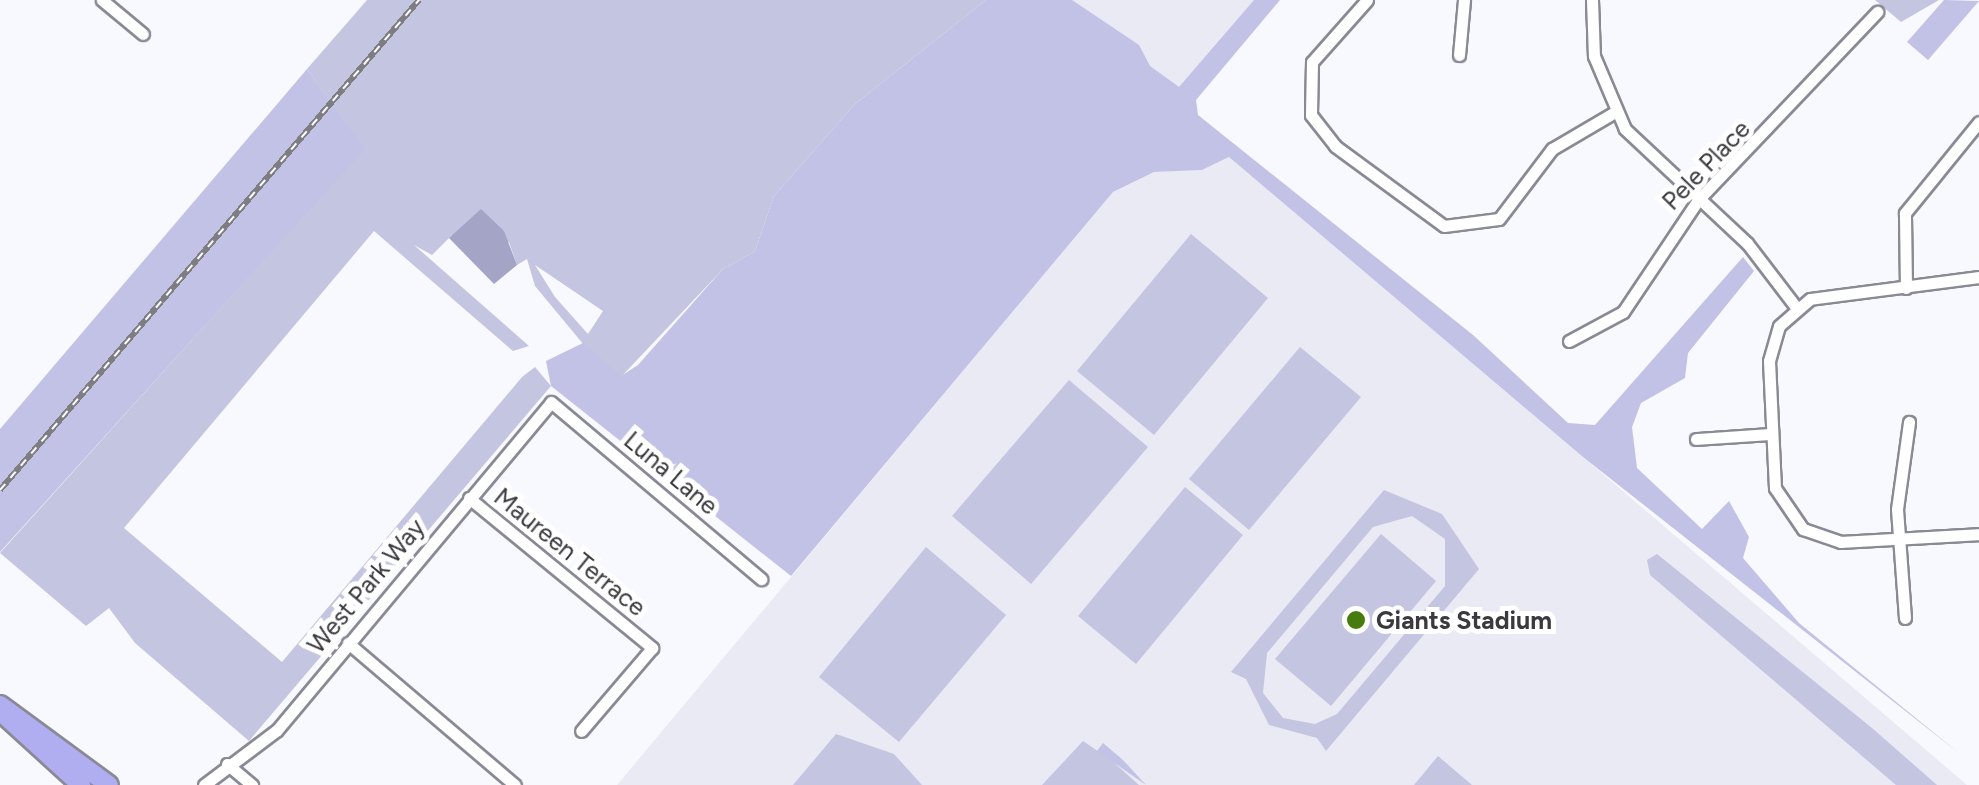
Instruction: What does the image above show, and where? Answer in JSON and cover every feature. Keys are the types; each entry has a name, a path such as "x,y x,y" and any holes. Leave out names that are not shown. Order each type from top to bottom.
{"main road":[{"path":"0,708 81,785"},
{"path":"0,708 108,785"}],"street":[{"path":"102,0 143,34"},
{"path":"1367,0 1313,60 1310,111 1335,146 1433,220 1460,229 1499,218 1552,149 1615,112"},
{"path":"1459,54 1464,0"},
{"path":"1592,0 1594,56 1615,112 1698,200 1747,243 1796,307"},
{"name":"Pele Place","path":"1569,341 1626,309 1698,200 1876,12"},
{"path":"1906,288 1906,213 1979,122"},
{"path":"1979,276 1873,290 1796,307 1770,347 1776,488 1803,528 1841,542 1979,534"},
{"name":"West Park Way","path":"204,785 274,732 551,402"},
{"name":"Luna Lane","path":"551,402 762,579"},
{"path":"1905,618 1899,538 1910,422"},
{"path":"1696,439 1772,434"},
{"name":"Maureen Terrace","path":"469,498 652,648 581,731"},
{"path":"348,644 516,785"},
{"path":"227,764 252,785"}],"shaded area":[{"path":"367,0 986,0 855,104 774,196 755,251 722,270 621,377 603,368 535,286 527,259 517,265 509,242 452,235 432,255 414,245 529,346 513,351 374,231 124,528 282,662 522,377 535,367 551,386 249,741 135,643 109,608 86,626 0,553 364,149 307,69","holes":["535,265 603,311 588,334 555,297"]},
{"path":"986,0 1072,0 1139,45 1150,66 1179,87 1254,0 1280,0 1196,100 1198,115 1473,335 1568,423 1595,425 1743,257 1754,271 1688,353 1685,378 1641,403 1632,427 1637,468 1702,529 1729,501 1749,537 1743,558 1799,623 1960,754 1583,457 1229,157 1202,170 1154,172 1113,192 791,576 551,386 546,361 583,343 621,376 638,365 722,270 755,251 774,196 855,104"},
{"path":"1046,0 1271,0 1177,110"},
{"path":"1875,0 1939,0 1901,22"},
{"path":"1944,0 1979,1 1928,60 1907,42"},
{"path":"307,69 365,149 0,552 0,429"},
{"path":"1229,157 1967,785 617,785 1113,192 1154,172 1202,170"},
{"path":"481,209 504,231 517,265 494,284 449,238"},
{"path":"1191,234 1268,298 1154,435 1077,371"},
{"path":"1300,347 1361,397 1249,530 1189,479"},
{"path":"1069,380 1148,447 1031,584 952,516"},
{"path":"1185,487 1243,535 1136,664 1078,616"},
{"path":"1384,490 1442,514 1479,569 1326,751 1317,738 1269,725 1246,679 1231,672","holes":["1412,516 1445,539 1445,586 1337,714 1315,724 1283,718 1263,693 1267,653 1373,527"]},
{"name":"Giants Stadium","path":"1381,534 1436,581 1331,706 1275,659"},
{"path":"926,547 1006,615 899,742 819,677"},
{"path":"1657,554 1937,785 1896,785 1650,575 1647,560"},
{"path":"836,734 894,754 922,785 793,785"},
{"path":"1083,741 1111,760 1139,785 1042,785"},
{"path":"1103,743 1123,760 1146,785 1097,751"},
{"path":"1438,756 1472,785 1414,785"}],"railway":[{"path":"0,490 419,0"}],"place":[{"name":"Giants Stadium","path":"1356,620"}]}
